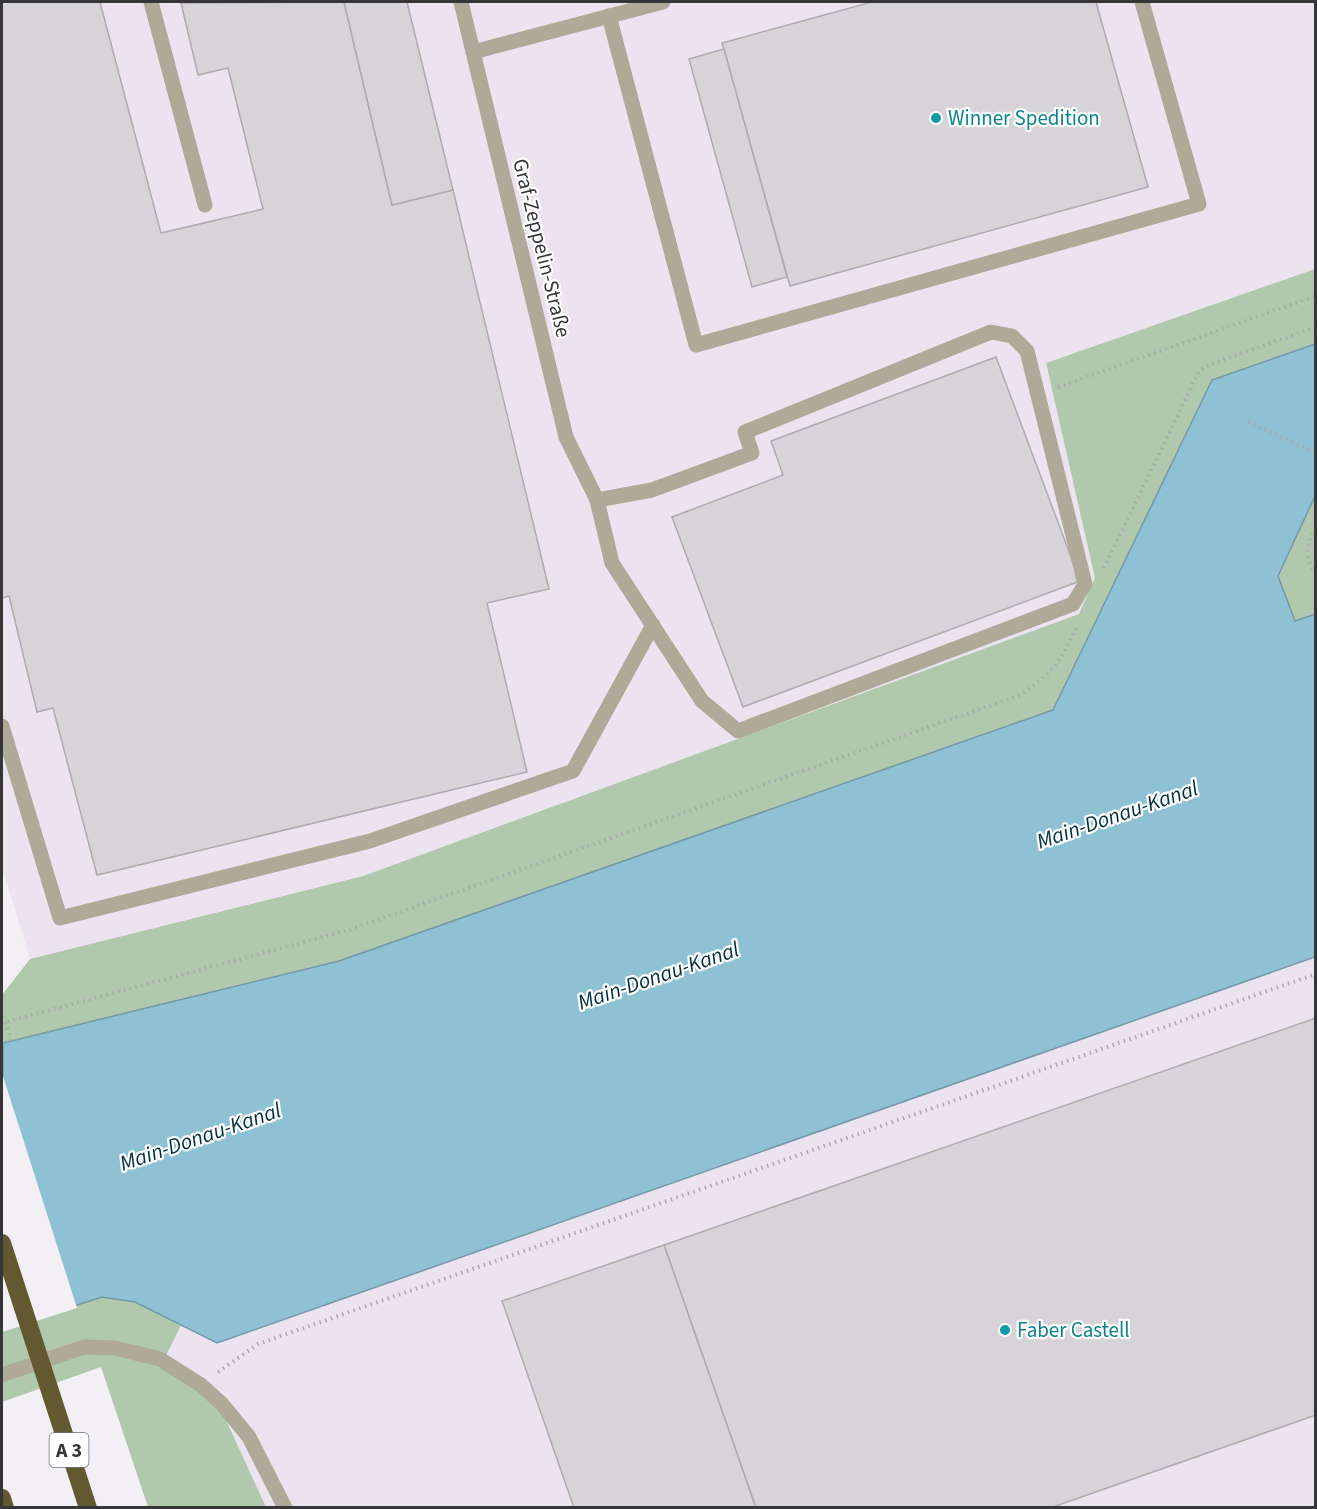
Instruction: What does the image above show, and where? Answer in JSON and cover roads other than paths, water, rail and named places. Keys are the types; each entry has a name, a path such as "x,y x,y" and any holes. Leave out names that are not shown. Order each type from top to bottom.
{"highway":[{"name":"A 3","path":"2,1243 88,1508"},
{"path":"2,1498 5,1508"}],"street":[{"path":"151,2 205,205"},
{"name":"Graf-Zeppelin-Straße","path":"461,2 566,436 597,500 612,564 702,701 738,731 1074,604 1085,584 1027,351 1012,336 991,332 745,432 752,453 652,490 597,500"},
{"path":"473,52 663,2"},
{"path":"609,16 696,345 1199,204 1142,2"},
{"path":"2,726 60,918 370,841 573,771 653,625"},
{"path":"2,1375 84,1347 115,1348 160,1359 201,1385 222,1404 249,1437 285,1508"}],"water":[{"name":"Main-Donau-Kanal","path":"1315,344 1315,496 1278,576 1295,621 1315,614 1315,957 217,1343 135,1302 102,1297 2,1329 3,1043 339,961 1053,710 1212,380"}],"place":[{"name":"Winner Spedition","path":"936,118"},
{"name":"Faber Castell","path":"1005,1330"}]}
